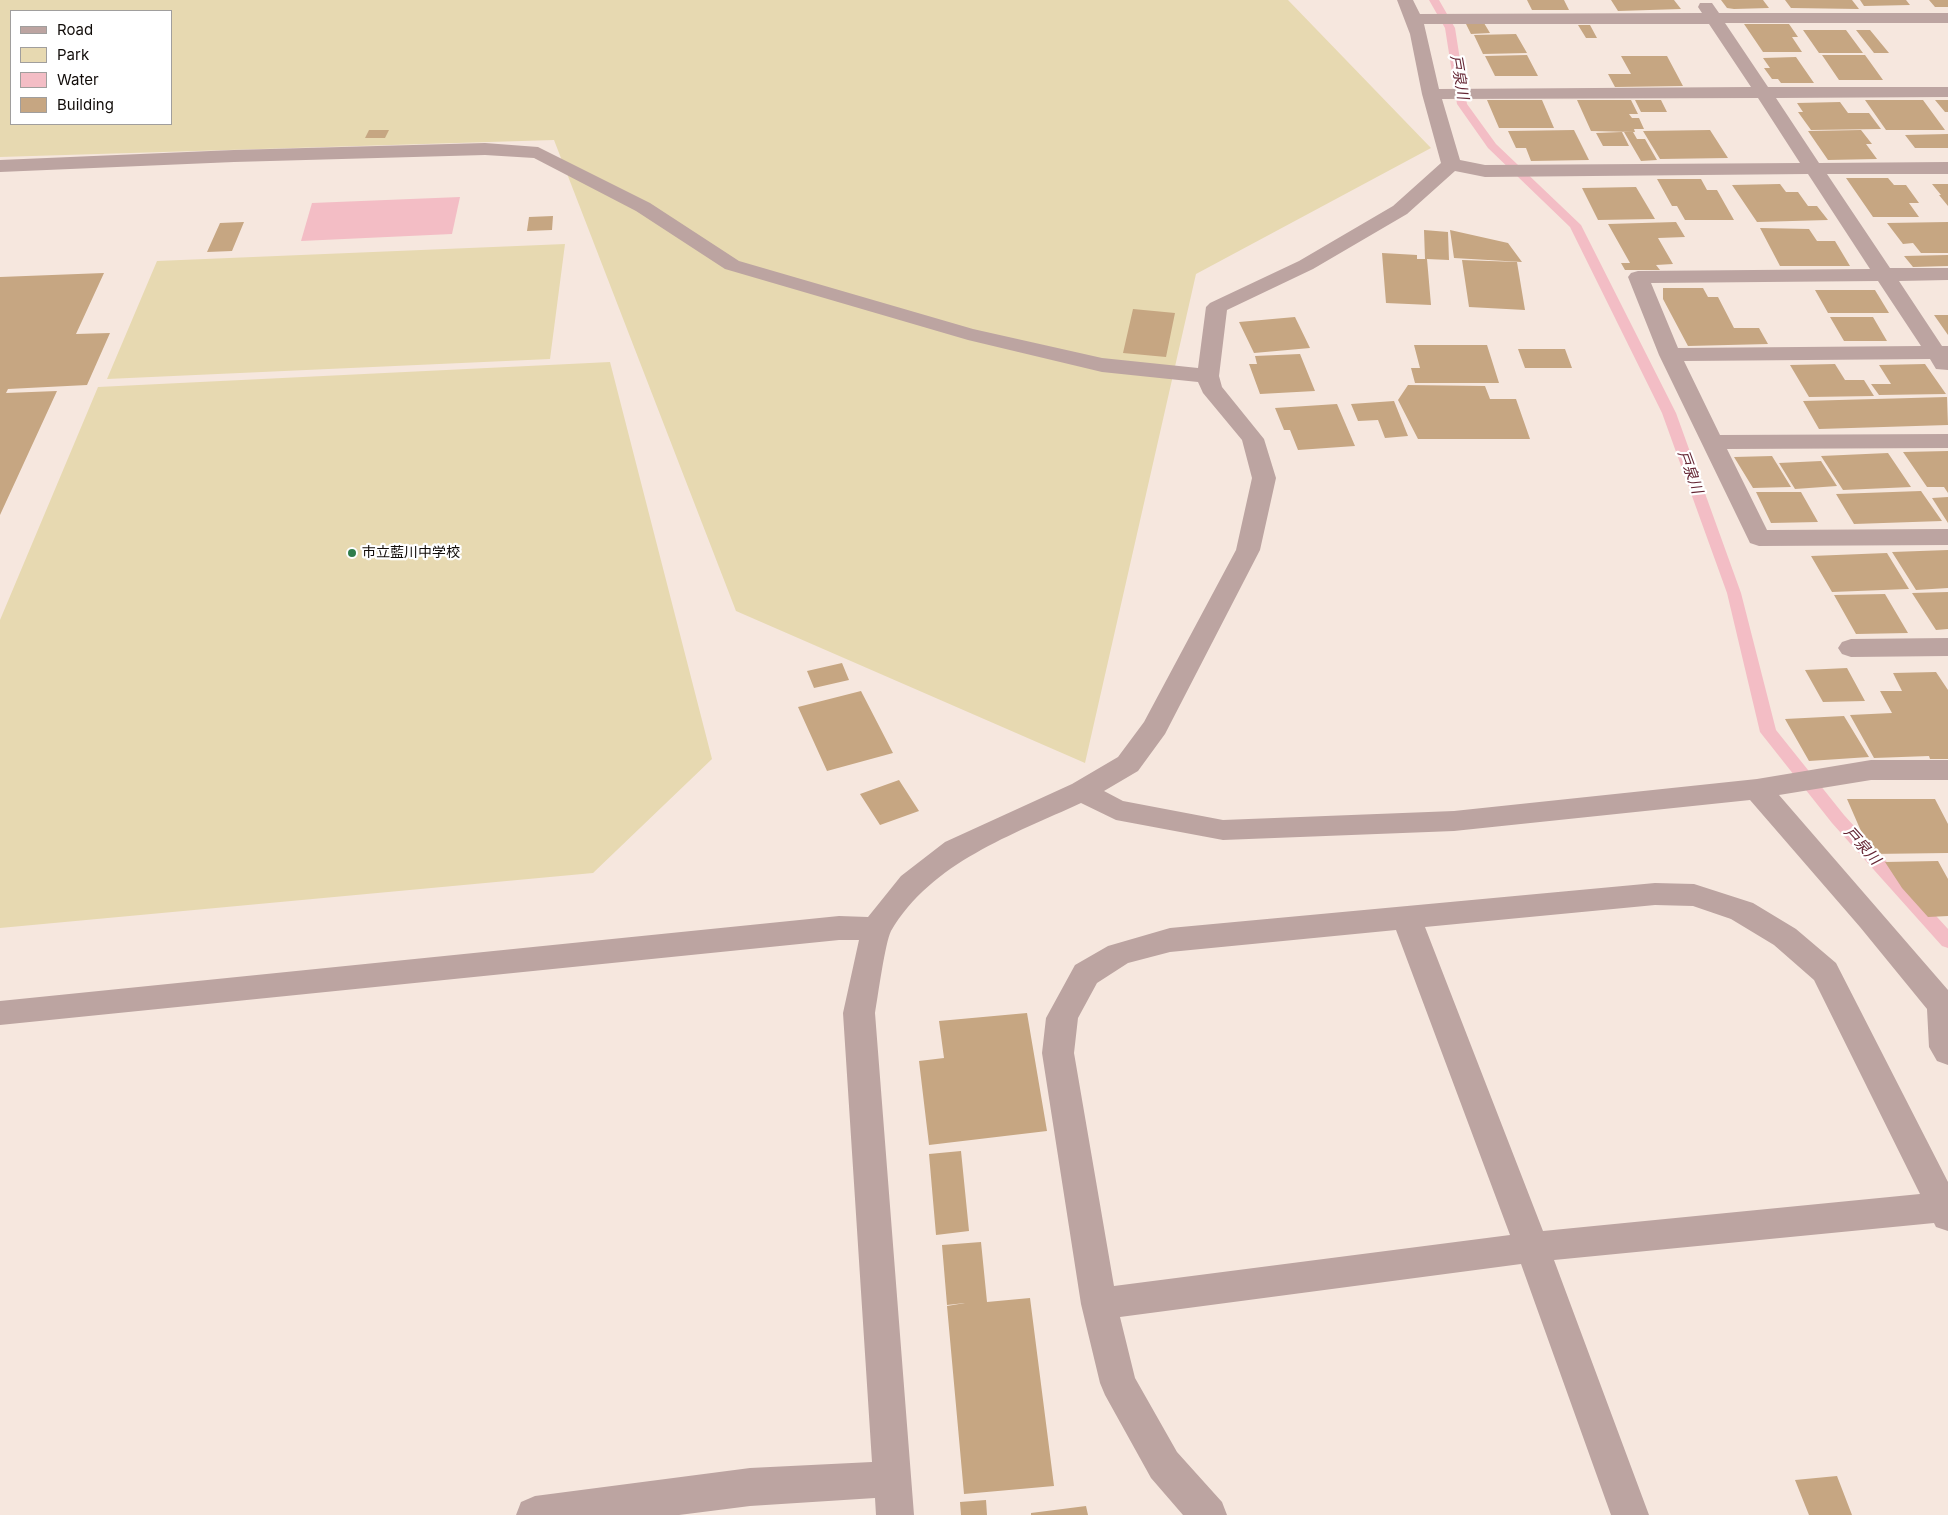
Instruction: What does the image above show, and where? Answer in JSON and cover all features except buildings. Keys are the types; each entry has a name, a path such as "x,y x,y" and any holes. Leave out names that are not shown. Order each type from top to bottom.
{"street":[{"path":"1405,0 1416,19 1431,94 1449,145 1451,164"},
{"path":"1702,0 1813,169 1944,358"},
{"path":"1416,19 1948,18"},
{"path":"1431,94 1948,92"},
{"path":"0,166 234,156 485,149 538,153 643,207 732,265 987,338 1102,365 1208,376"},
{"path":"1451,164 1485,171 1543,168 1948,168"},
{"path":"535,1515 750,1487 894,1497 859,1013 876,929 911,884 955,850 1082,791 1128,764 1155,727 1248,550 1264,478 1253,438 1211,388 1208,376 1217,307 1306,265 1400,210 1451,164"},
{"path":"1948,274 1638,277 1670,355 1759,538 1948,537"},
{"path":"1670,355 1944,358"},
{"path":"1712,442 1948,441"},
{"path":"1851,648 1948,647"},
{"path":"1082,791 1116,810 1223,830 1454,821 1757,790 1871,770 1948,770"},
{"path":"1757,790 1871,919 1945,1010 1945,1047 1948,1052"},
{"path":"1099,1304 1532,1247 1946,1211 1825,972 1785,937 1742,911 1694,895 1655,894 1406,916 1170,940 1118,954 1086,974 1062,1018 1058,1053 1099,1304 1118,1383 1164,1465 1208,1515"},
{"path":"1406,916 1532,1247 1630,1515"},
{"path":"0,1013 839,928 876,929"}],"green space":[{"path":"0,0 1288,0 1431,148 1196,274 1085,763 736,611 554,140 0,157"},
{"path":"565,244 550,359 107,379 157,261"},
{"name":"市立藍川中学校","path":"610,362 712,759 593,873 0,928 0,620 98,387"}],"water":[{"path":"460,197 452,234 301,241 312,203"}],"waterway":[{"name":"戸泉川","path":"1434,0 1450,28 1462,104 1492,146 1575,225 1669,413 1734,593 1768,732 1838,819 1948,941"}],"place":[{"name":"市立藍川中学校","path":"352,553"}]}
